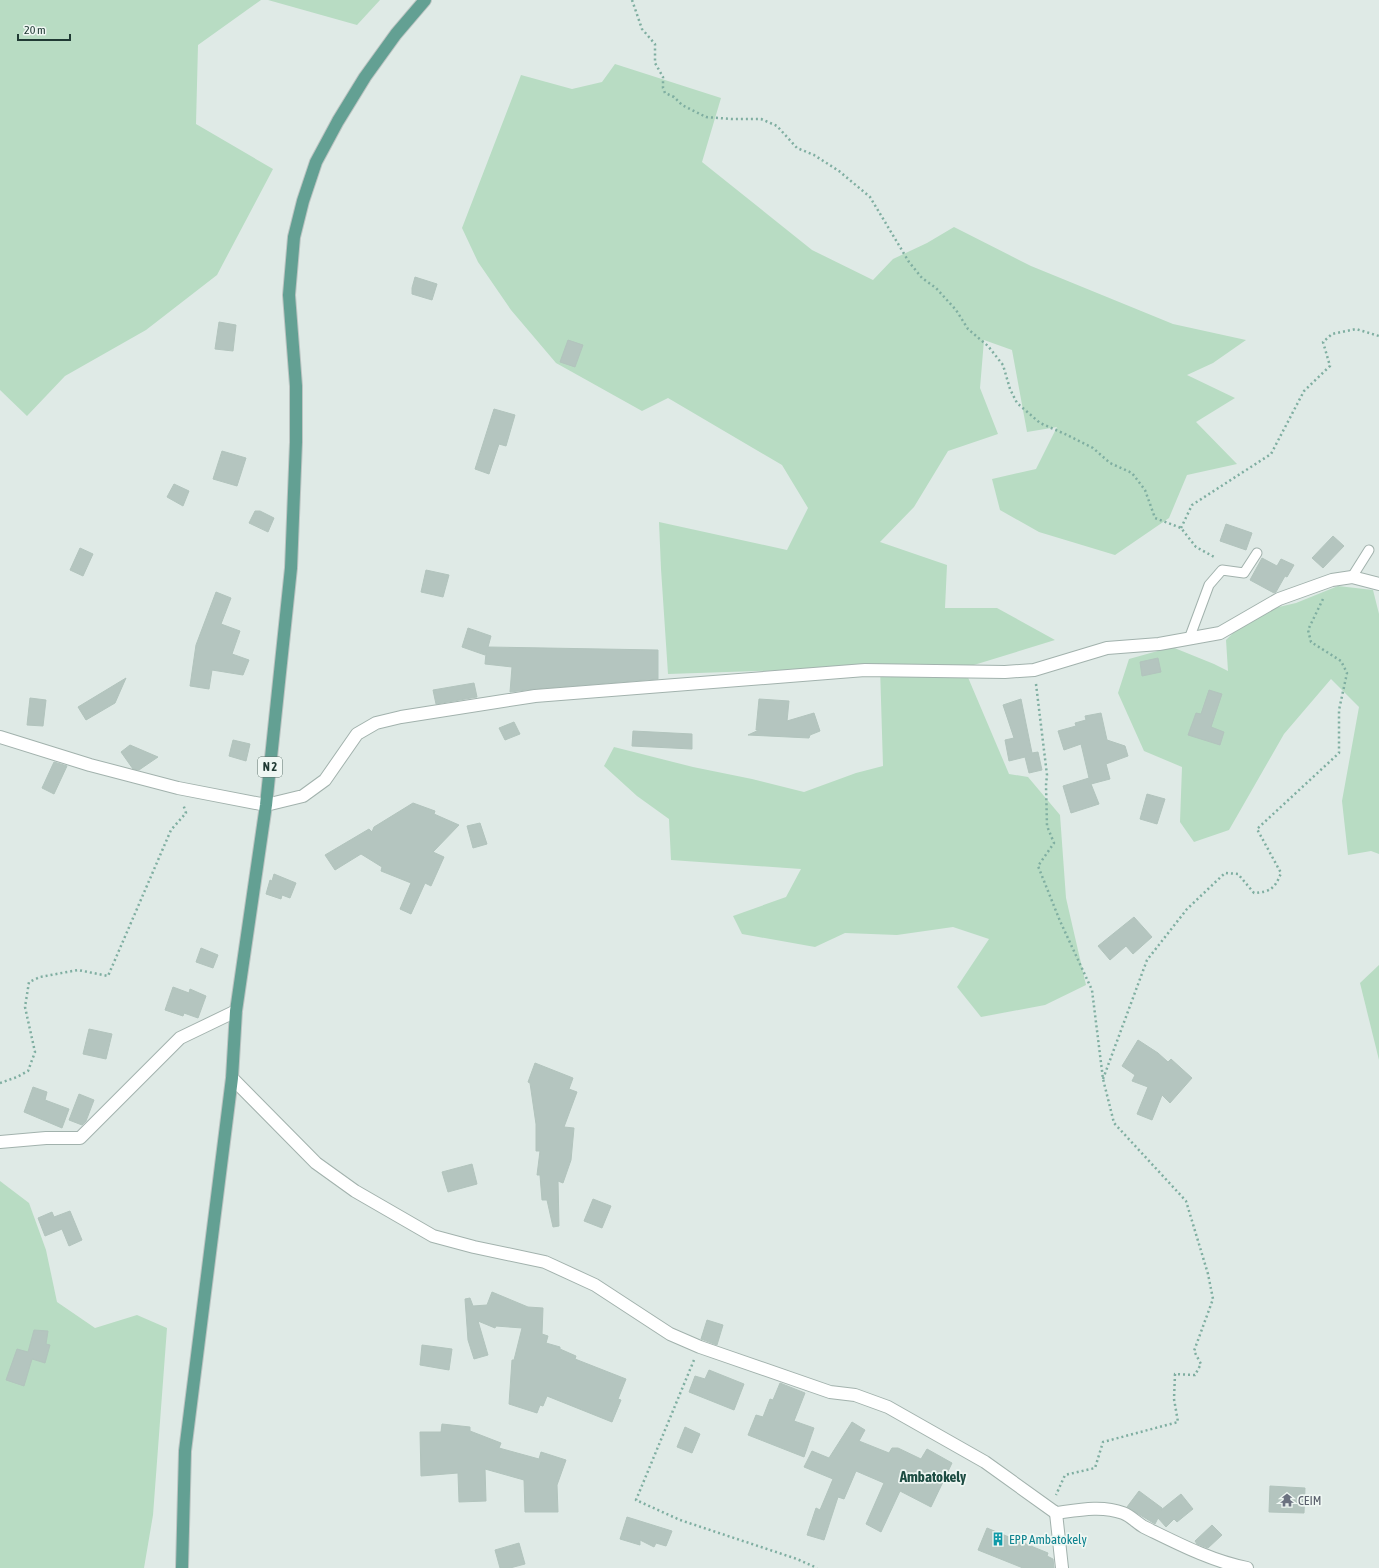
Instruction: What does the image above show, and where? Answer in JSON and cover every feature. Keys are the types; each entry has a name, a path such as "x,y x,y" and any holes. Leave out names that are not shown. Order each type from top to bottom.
{"main road":[{"name":"N 2","path":"181,1568 185,1451 232,1078 236,1011 266,805 291,560 296,442 296,386 289,295 294,237 303,201 316,162 338,121 396,34 425,0"}],"street":[{"path":"0,737 90,765 178,788 266,805 303,796 325,780 357,734 376,723 401,717 535,696 865,670 1005,672 1034,670 1107,648 1158,644 1220,633 1279,599 1332,580 1352,578 1379,584"},
{"path":"0,1142 46,1138 80,1138 180,1038 236,1011"},
{"path":"232,1078 316,1163 355,1191 433,1236 474,1247 545,1262 595,1285 670,1334 700,1347 830,1392 855,1395 888,1407 984,1462 1056,1513 1096,1508 1124,1513 1141,1525 1192,1550 1236,1566 1247,1568"},
{"path":"1056,1513 1062,1568"}],"lane":[{"path":"1352,578 1369,550"},
{"path":"1189,639 1209,585 1222,570 1244,573 1257,553"}],"path":[{"path":"632,0 642,29 655,44 655,62 663,77 663,88 665,93 674,97 682,105 706,116 731,119 760,119 777,126 797,148 814,155 839,171 860,188 870,197 909,262 922,278 936,288 956,310 968,329 988,346 1003,366 1010,389 1017,403 1040,423 1093,448 1110,463 1132,474 1145,490 1154,518 1181,528 1196,547 1217,559"},
{"path":"1181,528 1192,505 1271,454 1304,392 1330,366 1323,342 1332,334 1356,329 1379,336"},
{"path":"1103,1079 1147,960 1187,909 1225,873 1238,874 1254,893 1266,892 1276,884 1281,873 1257,829 1339,752 1339,710 1347,673 1341,661 1311,642 1308,630 1332,580"},
{"path":"1034,670 1047,775 1047,826 1054,843 1038,866 1060,921 1092,990 1103,1079 1114,1123 1186,1201 1208,1274 1213,1299 1194,1351 1201,1364 1195,1375 1175,1374 1174,1399 1178,1422 1103,1442 1095,1468 1065,1475 1056,1494 1056,1513"},
{"path":"0,1083 28,1071 35,1052 25,1006 29,982 40,977 78,970 108,976 171,830 186,813 178,788"},
{"path":"700,1347 636,1500 680,1520 797,1559 817,1568"}],"green space":[{"path":"0,0 261,0 198,45 196,124 273,169 217,275 146,330 65,376 27,416 0,390"},
{"path":"268,0 380,0 357,25"},
{"path":"615,64 721,98 702,162 812,250 873,280 893,259 927,243 954,227 1031,266 1173,324 1246,340 1213,363 1187,375 1235,398 1196,422 1237,464 1187,475 1169,518 1115,555 1039,532 1000,510 992,479 1036,469 1057,427 1027,432 1012,350 984,340 980,388 998,434 948,451 914,507 880,542 947,565 945,608 997,608 1055,640 964,668 1009,774 1028,777 1060,815 1066,898 1086,985 1045,1005 981,1017 957,987 989,939 953,927 897,935 845,933 815,947 742,934 733,916 786,897 801,869 671,860 669,819 637,796 604,766 614,747 693,767 752,779 804,792 856,773 883,766 880,667 668,674 659,522 787,550 808,508 782,465 668,398 642,411 556,363 511,310 478,262 462,228 521,75 572,89 602,82"},
{"path":"1338,586 1373,590 1379,614 1379,854 1371,851 1348,855 1342,801 1359,707 1331,679 1284,734 1229,830 1194,842 1180,822 1182,767 1144,751 1118,693 1129,659 1172,647 1228,671 1226,640 1253,613 1296,603"},
{"path":"1379,965 1379,1060 1360,983"},
{"path":"0,1181 29,1203 46,1250 57,1302 95,1328 137,1315 167,1328 153,1515 144,1568 0,1568"}],"building":[{"path":"415,277 437,284 432,300 412,294"},
{"path":"219,322 236,325 233,351 215,349"},
{"path":"568,340 583,345 575,367 560,362"},
{"path":"494,409 515,415 506,446 499,444 489,474 475,469"},
{"path":"222,451 246,458 237,486 213,479"},
{"path":"174,484 189,491 183,506 167,497"},
{"path":"255,511 260,511 274,518 268,532 249,523"},
{"path":"1226,524 1252,533 1246,550 1220,541"},
{"path":"1333,536 1344,546 1323,568 1312,558"},
{"path":"80,548 93,554 83,576 70,570"},
{"path":"1262,558 1277,566 1281,559 1294,565 1287,577 1285,576 1274,593 1250,580"},
{"path":"426,570 449,575 443,597 421,592"},
{"path":"216,592 231,598 221,624 240,631 232,654 249,660 243,675 212,670 209,689 190,686 196,645"},
{"path":"468,628 491,636 488,647 658,650 658,679 510,692 512,667 485,664 486,653 485,655 462,647"},
{"path":"1158,658 1161,672 1142,676 1140,662"},
{"path":"126,678 115,703 86,720 78,707"},
{"path":"474,683 477,697 436,704 433,690"},
{"path":"1209,690 1222,694 1211,727 1224,732 1220,745 1188,735 1196,713 1201,714"},
{"path":"30,698 46,700 43,726 27,725"},
{"path":"759,699 789,701 787,721 814,713 820,731 810,735 809,738 748,735 759,730 756,730"},
{"path":"1021,699 1032,753 1038,752 1042,770 1029,773 1025,757 1009,761 1005,740 1014,738 1003,705"},
{"path":"1101,713 1107,740 1125,746 1128,756 1106,764 1110,779 1091,784 1099,804 1071,813 1063,786 1089,778 1081,744 1064,750 1058,731 1076,726 1075,723 1086,720 1085,716"},
{"path":"514,722 520,734 505,740 499,728"},
{"path":"633,731 692,734 692,749 632,746"},
{"path":"233,740 250,744 246,761 229,756"},
{"path":"130,745 158,757 139,770 133,769 121,752"},
{"path":"54,762 67,766 54,794 42,788"},
{"path":"1147,794 1165,799 1157,824 1140,819"},
{"path":"413,803 435,811 434,814 459,825 433,852 444,857 431,886 425,883 411,914 400,909 411,883 381,871 382,867 361,854 335,870 325,855 369,829 372,832 374,827"},
{"path":"480,823 487,844 473,848 467,826"},
{"path":"274,874 296,883 290,898 282,895 281,899 266,894 270,880 272,881"},
{"path":"1134,917 1152,937 1133,954 1126,946 1110,960 1098,946"},
{"path":"201,948 218,955 213,968 196,962"},
{"path":"173,987 189,993 190,989 206,996 198,1018 184,1013 183,1016 165,1010"},
{"path":"89,1029 112,1034 106,1059 83,1054"},
{"path":"1138,1040 1158,1053 1168,1062 1171,1059 1192,1078 1170,1103 1162,1095 1152,1120 1137,1114 1148,1087 1132,1081 1135,1075 1122,1066"},
{"path":"535,1063 573,1078 569,1089 577,1092 564,1127 574,1128 571,1160 563,1183 558,1181 559,1226 553,1227 547,1200 542,1200 540,1175 537,1175 540,1151 536,1151 536,1124 530,1083 528,1082"},
{"path":"33,1087 47,1092 45,1100 69,1109 62,1128 24,1112"},
{"path":"79,1094 94,1100 86,1121 82,1125 69,1120"},
{"path":"472,1164 477,1184 448,1192 442,1172"},
{"path":"593,1199 611,1206 602,1228 584,1221"},
{"path":"70,1211 82,1240 69,1246 62,1229 45,1236 38,1218 52,1212 54,1217"},
{"path":"492,1292 528,1307 543,1308 542,1334 548,1336 546,1343 560,1347 560,1349 576,1356 575,1359 626,1379 618,1399 621,1400 612,1422 547,1396 543,1406 540,1405 537,1413 509,1404 512,1360 514,1360 522,1328 496,1326 495,1328 478,1321 488,1355 474,1359 468,1340 465,1299 470,1298 473,1306 487,1305"},
{"path":"707,1320 723,1325 717,1345 701,1339"},
{"path":"34,1330 48,1331 46,1344 50,1345 45,1363 32,1359 24,1386 6,1380 17,1349 28,1352"},
{"path":"422,1345 452,1349 449,1370 420,1365"},
{"path":"709,1370 744,1384 734,1410 689,1392 695,1376 705,1379"},
{"path":"780,1383 805,1393 794,1421 814,1428 804,1457 748,1435 756,1415 763,1417 770,1399 773,1400"},
{"path":"852,1422 865,1430 859,1441 889,1453 892,1448 898,1448 921,1459 927,1449 952,1463 931,1507 900,1491 881,1532 866,1524 884,1483 856,1471 844,1499 838,1497 824,1540 807,1535 816,1508 820,1510 833,1479 804,1467 812,1451 829,1458"},
{"path":"442,1424 470,1427 470,1431 501,1443 499,1448 539,1459 541,1452 566,1460 557,1485 558,1512 525,1512 524,1480 485,1469 486,1501 459,1502 458,1473 421,1476 420,1432 441,1432"},
{"path":"685,1427 700,1434 692,1453 677,1447"},
{"name":"CEIM","path":"1270,1486 1305,1488 1304,1513 1269,1512"},
{"path":"1139,1491 1162,1508 1161,1510 1181,1494 1193,1509 1177,1522 1174,1519 1166,1527 1158,1518 1155,1524 1127,1507"},
{"path":"627,1517 672,1531 666,1546 656,1543 654,1547 640,1540 640,1545 620,1539"},
{"path":"1212,1525 1222,1535 1208,1548 1197,1544 1195,1541"},
{"name":"EPP Ambatokely","path":"987,1528 1048,1553 1047,1556 1053,1559 1054,1568 1023,1568 978,1550"},
{"path":"519,1543 525,1564 510,1568 500,1568 495,1550"}],"place":[{"name":"CEIM","path":"1287,1500"},
{"name":"EPP Ambatokely","path":"998,1539"}],"district":[{"name":"Ambatokely","path":"933,1477"}]}
